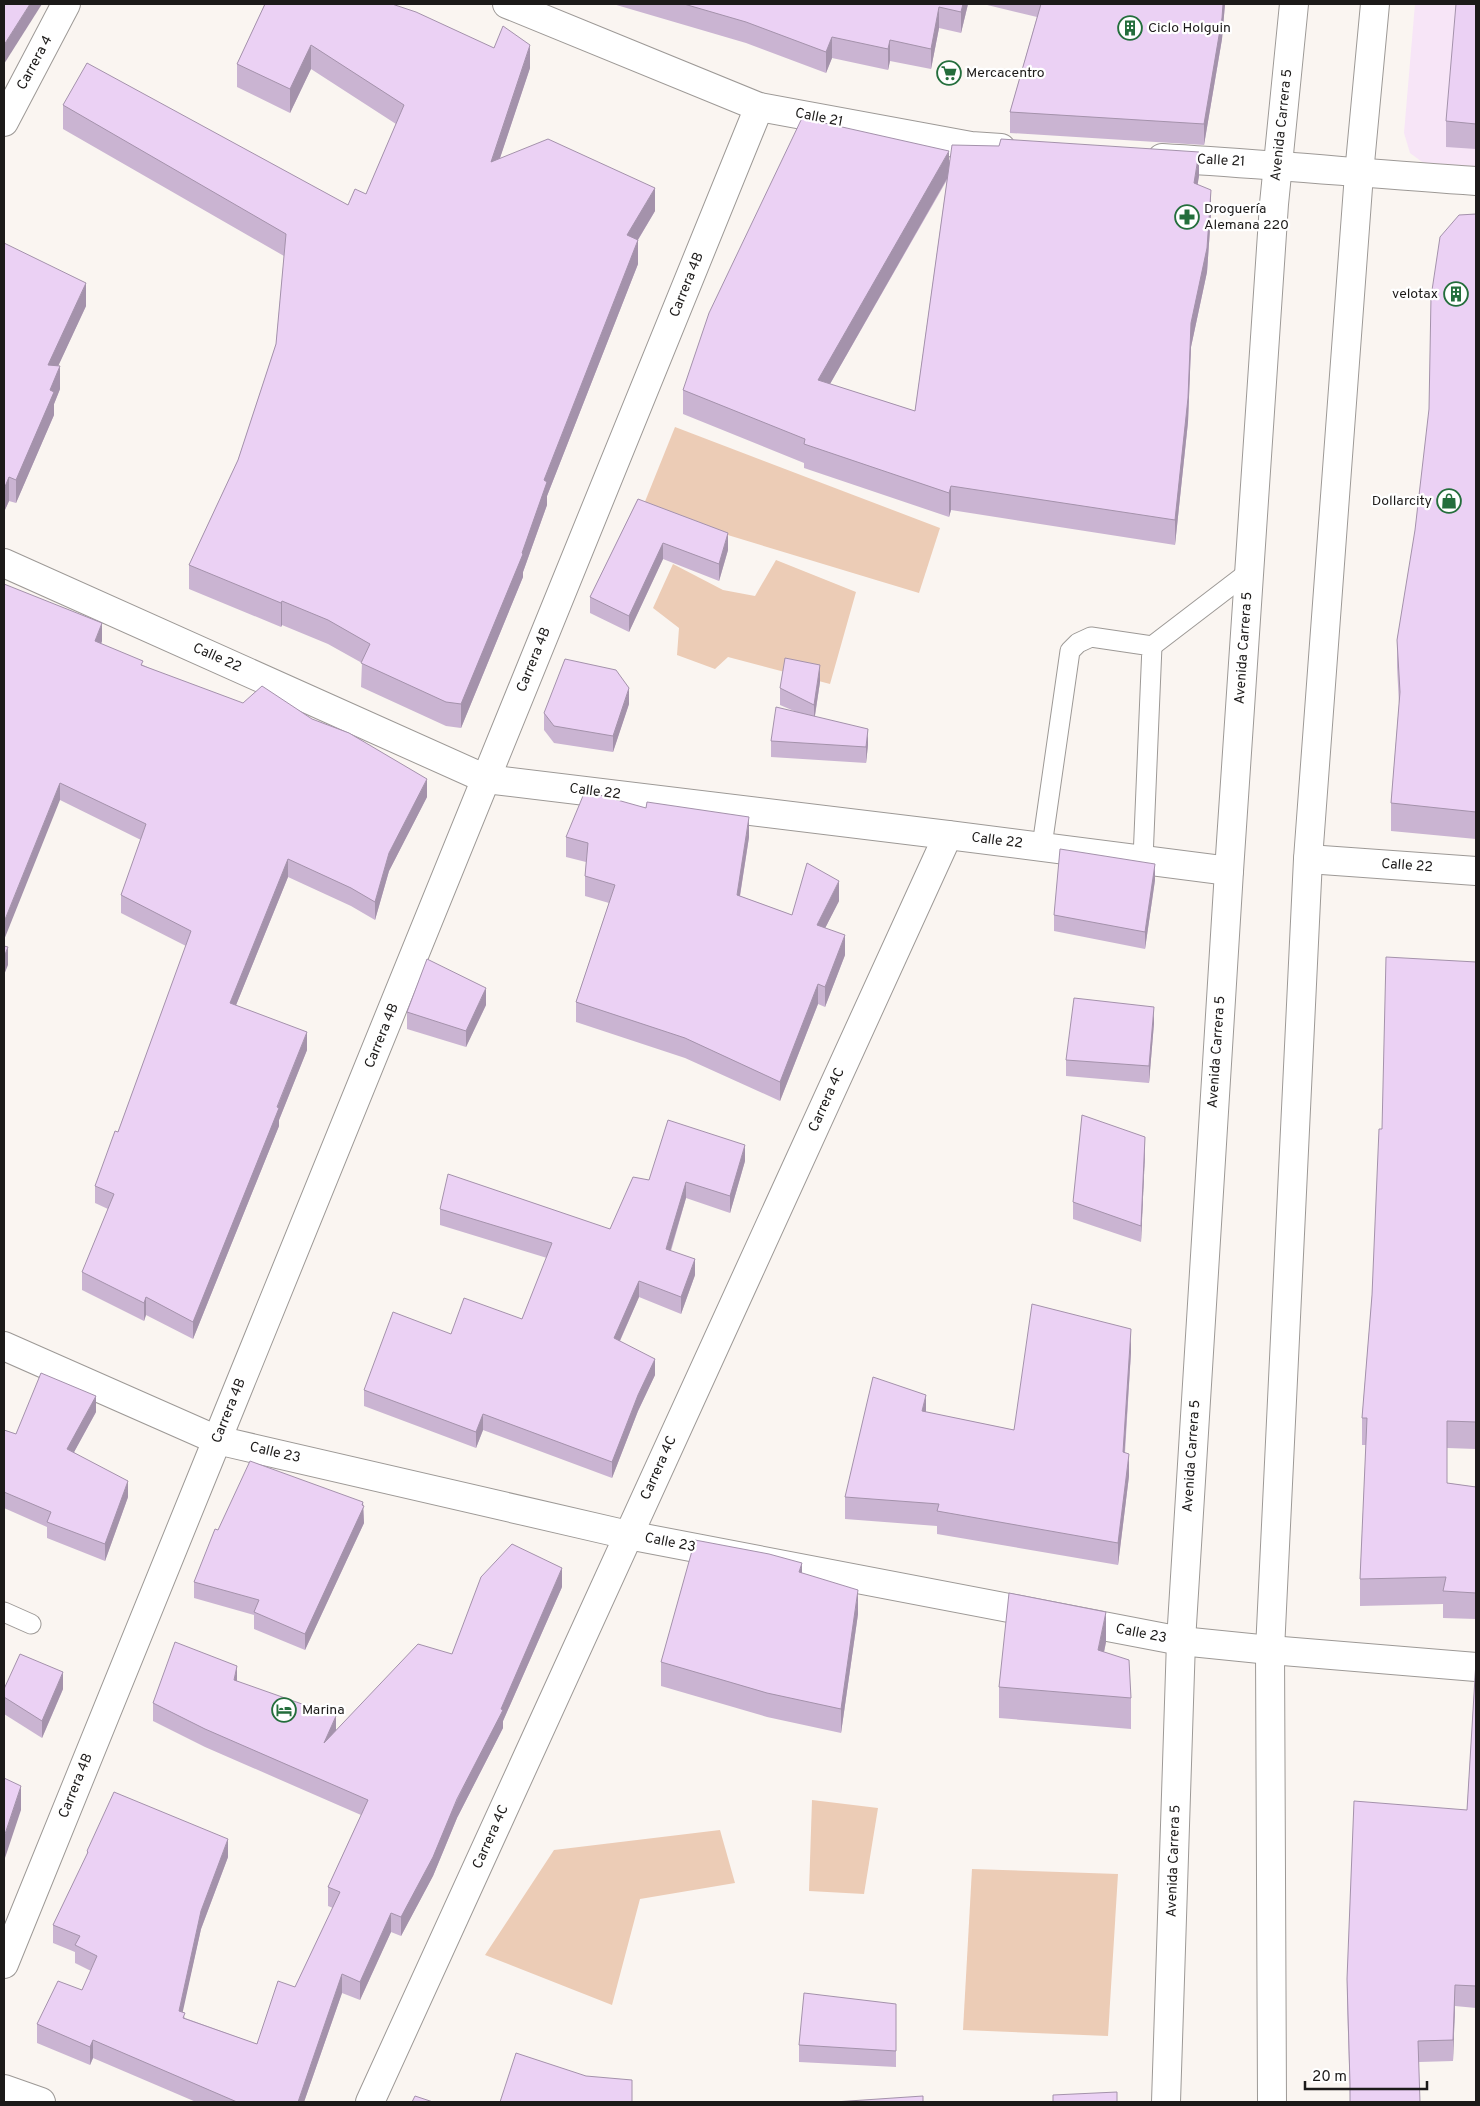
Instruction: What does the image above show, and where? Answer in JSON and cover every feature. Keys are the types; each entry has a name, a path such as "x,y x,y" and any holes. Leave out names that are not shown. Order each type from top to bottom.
{"street":[{"name":"Carrera 4","path":"4,122 66,4"},
{"name":"Avenida Carrera 5","path":"1166,2102 1181,1642 1229,871 1277,164 1294,4"},
{"path":"1272,2102 1270,1650 1308,859 1360,174 1375,4"},
{"name":"Calle 21","path":"518,6 759,107 971,146 1030,150"},
{"name":"Carrera 4B","path":"4,1964 759,107"},
{"name":"Calle 21","path":"1139,156 1277,164 1360,174 1476,181"},
{"name":"Calle 22","path":"4,563 486,779 948,834 1229,871"},
{"name":"Carrera 4C","path":"370,2102 948,834"},
{"name":"Calle 22","path":"1308,859 1476,871"},
{"name":"Calle 23","path":"4,1346 217,1440 628,1535 1181,1642 1476,1667"},
{"path":"4,2089 41,2102"}],"lane":[{"path":"1042,846 1070,652 1078,643 1091,637 1152,646 1250,572"},
{"path":"1143,859 1152,646"},
{"path":"4,1612 31,1624"}],"shaded area":[{"path":"1415,4 1476,4 1476,173 1433,170 1410,153 1404,133"},
{"path":"675,427 940,528 919,593 642,509"},
{"path":"776,560 856,592 830,684 728,657 715,669 677,655 679,628 653,608 673,564 723,590 755,596"},
{"path":"812,1800 878,1808 864,1894 809,1891"},
{"path":"720,1830 735,1883 640,1899 612,2005 485,1955 554,1850"},
{"path":"972,1869 1118,1874 1108,2036 963,2030"}],"building":[{"path":"4,4 30,4 4,45"},
{"path":"265,4 392,4 416,12 494,48 503,26 530,45 491,162 548,139 655,188 627,235 638,240 544,480 547,482 523,554 461,704 446,702 361,663 370,644 328,620 189,565 238,460 276,344 286,234 63,105 87,63 348,205 355,189 366,194 404,105 311,45 290,89 237,64"},
{"path":"684,4 963,4 961,12 939,7 931,49 890,40 888,49 832,37 826,52 746,22"},
{"path":"1041,4 1223,4 1204,124 1010,112"},
{"path":"1456,4 1476,4 1476,124 1446,121"},
{"path":"802,118 949,151 818,380 915,411 952,145 999,146 1001,139 1199,152 1194,183 1211,190 1207,248 1191,323 1188,398 1175,520 951,486 949,493 804,444 805,439 683,390 709,313"},
{"path":"1476,214 1476,812 1391,803 1400,692 1397,640 1415,530 1429,409 1431,297 1440,237 1459,215"},
{"path":"4,243 86,283 48,365 60,366 50,390 54,392 16,480 9,477 4,489"},
{"path":"638,499 728,533 719,564 663,543 629,616 590,597"},
{"path":"4,584 102,623 95,641 143,661 141,665 243,703 262,686 312,719 349,733 427,779 389,853 375,902 351,888 288,859 230,1003 307,1032 277,1107 279,1108 193,1322 146,1297 144,1303 82,1272 114,1194 95,1186 115,1131 118,1132 191,931 121,895 146,824 60,783 4,922"},
{"path":"785,658 820,665 814,705 780,688"},
{"path":"565,659 616,670 629,688 613,736 554,726 544,713"},
{"path":"776,707 868,729 866,747 771,741"},
{"path":"585,791 646,808 647,802 749,817 737,895 792,915 807,863 839,881 817,925 845,935 825,987 818,984 780,1082 685,1038 576,1002 615,885 585,876 588,843 566,837"},
{"path":"1060,849 1155,864 1145,932 1054,915"},
{"path":"4,946 8,947 4,957"},
{"path":"1386,957 1476,962 1476,1422 1447,1421 1447,1483 1476,1487 1476,1593 1443,1591 1446,1577 1360,1579 1367,1418 1362,1418 1372,1295 1379,1129 1382,1129"},
{"path":"427,959 486,988 466,1031 407,1012"},
{"path":"1074,998 1154,1007 1149,1066 1066,1060"},
{"path":"1082,1115 1145,1137 1141,1226 1073,1202"},
{"path":"668,1120 745,1145 730,1196 686,1182 666,1249 695,1259 681,1297 639,1281 614,1338 655,1359 638,1395 612,1462 483,1414 476,1432 364,1390 393,1312 451,1334 464,1298 522,1319 552,1243 440,1209 448,1174 610,1229 633,1177 649,1180"},
{"path":"1032,1304 1131,1329 1123,1452 1129,1454 1118,1543 937,1511 939,1504 845,1497 873,1377 926,1395 922,1411 1014,1430"},
{"path":"41,1373 96,1396 67,1449 128,1481 105,1544 47,1522 51,1512 4,1492 4,1430 16,1434"},
{"path":"250,1461 363,1502 362,1505 364,1506 305,1634 254,1612 259,1600 194,1582 215,1529 218,1530"},
{"path":"695,1540 769,1554 802,1563 799,1572 858,1590 841,1709 767,1693 661,1662"},
{"path":"512,1544 562,1568 501,1709 503,1710 457,1799 433,1857 401,1917 391,1913 360,1982 342,1974 298,2102 237,2102 93,2040 90,2047 37,2024 58,1981 82,1990 97,1956 75,1945 80,1936 53,1925 114,1792 228,1839 201,1911 179,2011 185,2013 183,2018 257,2044 278,1981 295,1987 340,1892 328,1887 368,1800 205,1729 153,1703 175,1642 237,1666 234,1680 336,1716 324,1743 418,1644 452,1654 481,1577"},
{"path":"1009,1593 1106,1612 1098,1650 1129,1660 1131,1698 999,1687"},
{"path":"20,1654 63,1672 42,1721 4,1697 4,1689"},
{"path":"1476,1661 1476,1986 1455,1985 1453,2040 1418,2041 1420,2102 1350,2102 1347,1979 1354,1801 1467,1810"},
{"path":"4,1778 21,1786 4,1837"},
{"path":"804,1993 896,2004 896,2051 799,2045"},
{"path":"516,2053 586,2076 632,2080 632,2102 500,2102"},
{"path":"1117,2092 1117,2102 1053,2102 1053,2095"},
{"path":"415,2096 433,2102 412,2102"},
{"path":"923,2096 923,2102 834,2102"}],"place":[{"name":"Ciclo Holguin","path":"1130,28"},
{"name":"Mercacentro","path":"949,73"},
{"name":"Droguería Alemana 220","path":"1187,217"},
{"name":"velotax","path":"1456,294"},
{"name":"Dollarcity","path":"1449,501"},
{"name":"Marina","path":"284,1710"}]}
